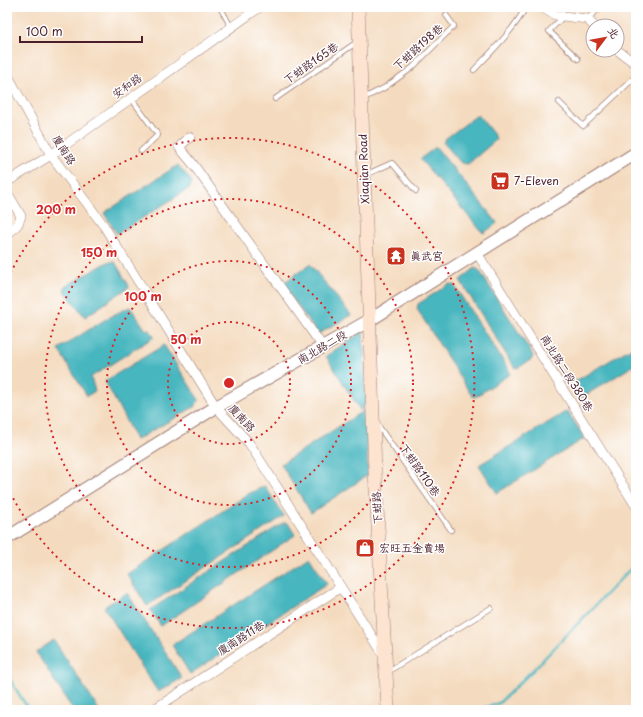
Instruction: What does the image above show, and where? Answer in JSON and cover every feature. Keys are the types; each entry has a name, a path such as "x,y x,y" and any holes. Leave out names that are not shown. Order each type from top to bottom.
{"main road":[{"name":"Xiaqian Road","path":"358,7 358,41 370,320"},
{"name":"下蚶路","path":"370,320 388,710"}],"street":[{"name":"安和路","path":"7,182 51,155 260,7"},
{"path":"541,7 554,15 585,19"},
{"path":"625,56 636,64"},
{"name":"廈南路","path":"7,74 51,155 104,226 216,407 249,443 385,656"},
{"path":"190,137 179,147 193,164 323,347"},
{"name":"南北路二段","path":"7,538 216,407 370,320 636,153"},
{"path":"7,192 21,216 18,224 7,234"},
{"name":"南北路二段380巷","path":"477,253 636,506"},
{"name":"廈南路11巷","path":"153,710 341,587"}],"lane":[{"path":"220,7 231,27"},
{"path":"474,70 502,40 520,18 526,7"},
{"path":"589,18 601,7"},
{"name":"下蚶路198巷","path":"361,100 384,88 412,68 454,26 446,15"},
{"path":"564,16 549,31 578,59"},
{"name":"下蚶路165巷","path":"275,99 358,41"},
{"path":"559,102 583,126 636,76"},
{"path":"131,98 158,135 141,151"},
{"path":"364,176 392,163 416,191"},
{"name":"下蚶路110巷","path":"374,419 451,530"},
{"path":"386,673 491,608"}],"water":[{"path":"476,116 479,116 495,136 496,140 468,164 461,163 443,142"},
{"path":"436,147 497,223 484,233 420,159"},
{"path":"178,165 192,182 190,188 117,234 104,213"},
{"path":"108,262 115,262 129,287 85,317 64,290 66,286"},
{"path":"310,264 351,315 318,334 282,284"},
{"path":"475,268 479,270 533,355 532,359 518,368 514,367 460,280"},
{"path":"449,284 454,285 509,370 510,374 475,397 472,396 417,309 418,304"},
{"path":"130,307 146,330 150,330 154,337 91,377 95,391 87,396 58,349 102,321"},
{"path":"363,331 367,405 360,410 326,356"},
{"path":"164,345 199,400 194,407 136,440 105,381"},
{"path":"636,345 636,364 581,398 577,395 574,389 574,382"},
{"path":"366,409 368,475 311,513 281,464"},
{"path":"567,411 585,438 497,493 479,465"},
{"path":"265,486 284,516 147,606 127,574 250,493"},
{"path":"283,523 288,523 295,535 161,626 150,610"},
{"path":"309,556 327,584 190,674 172,645"},
{"path":"127,593 182,678 158,692 104,607"},
{"path":"54,640 99,710 73,710 36,652"}],"waterway":[{"path":"477,710 499,703 535,668 636,563"},
{"path":"7,675 29,710"}],"place":[{"name":"7-Eleven","path":"500,181"},
{"name":"真武宮","path":"396,256"},
{"name":"宏旺五金賣場","path":"365,548"}]}
